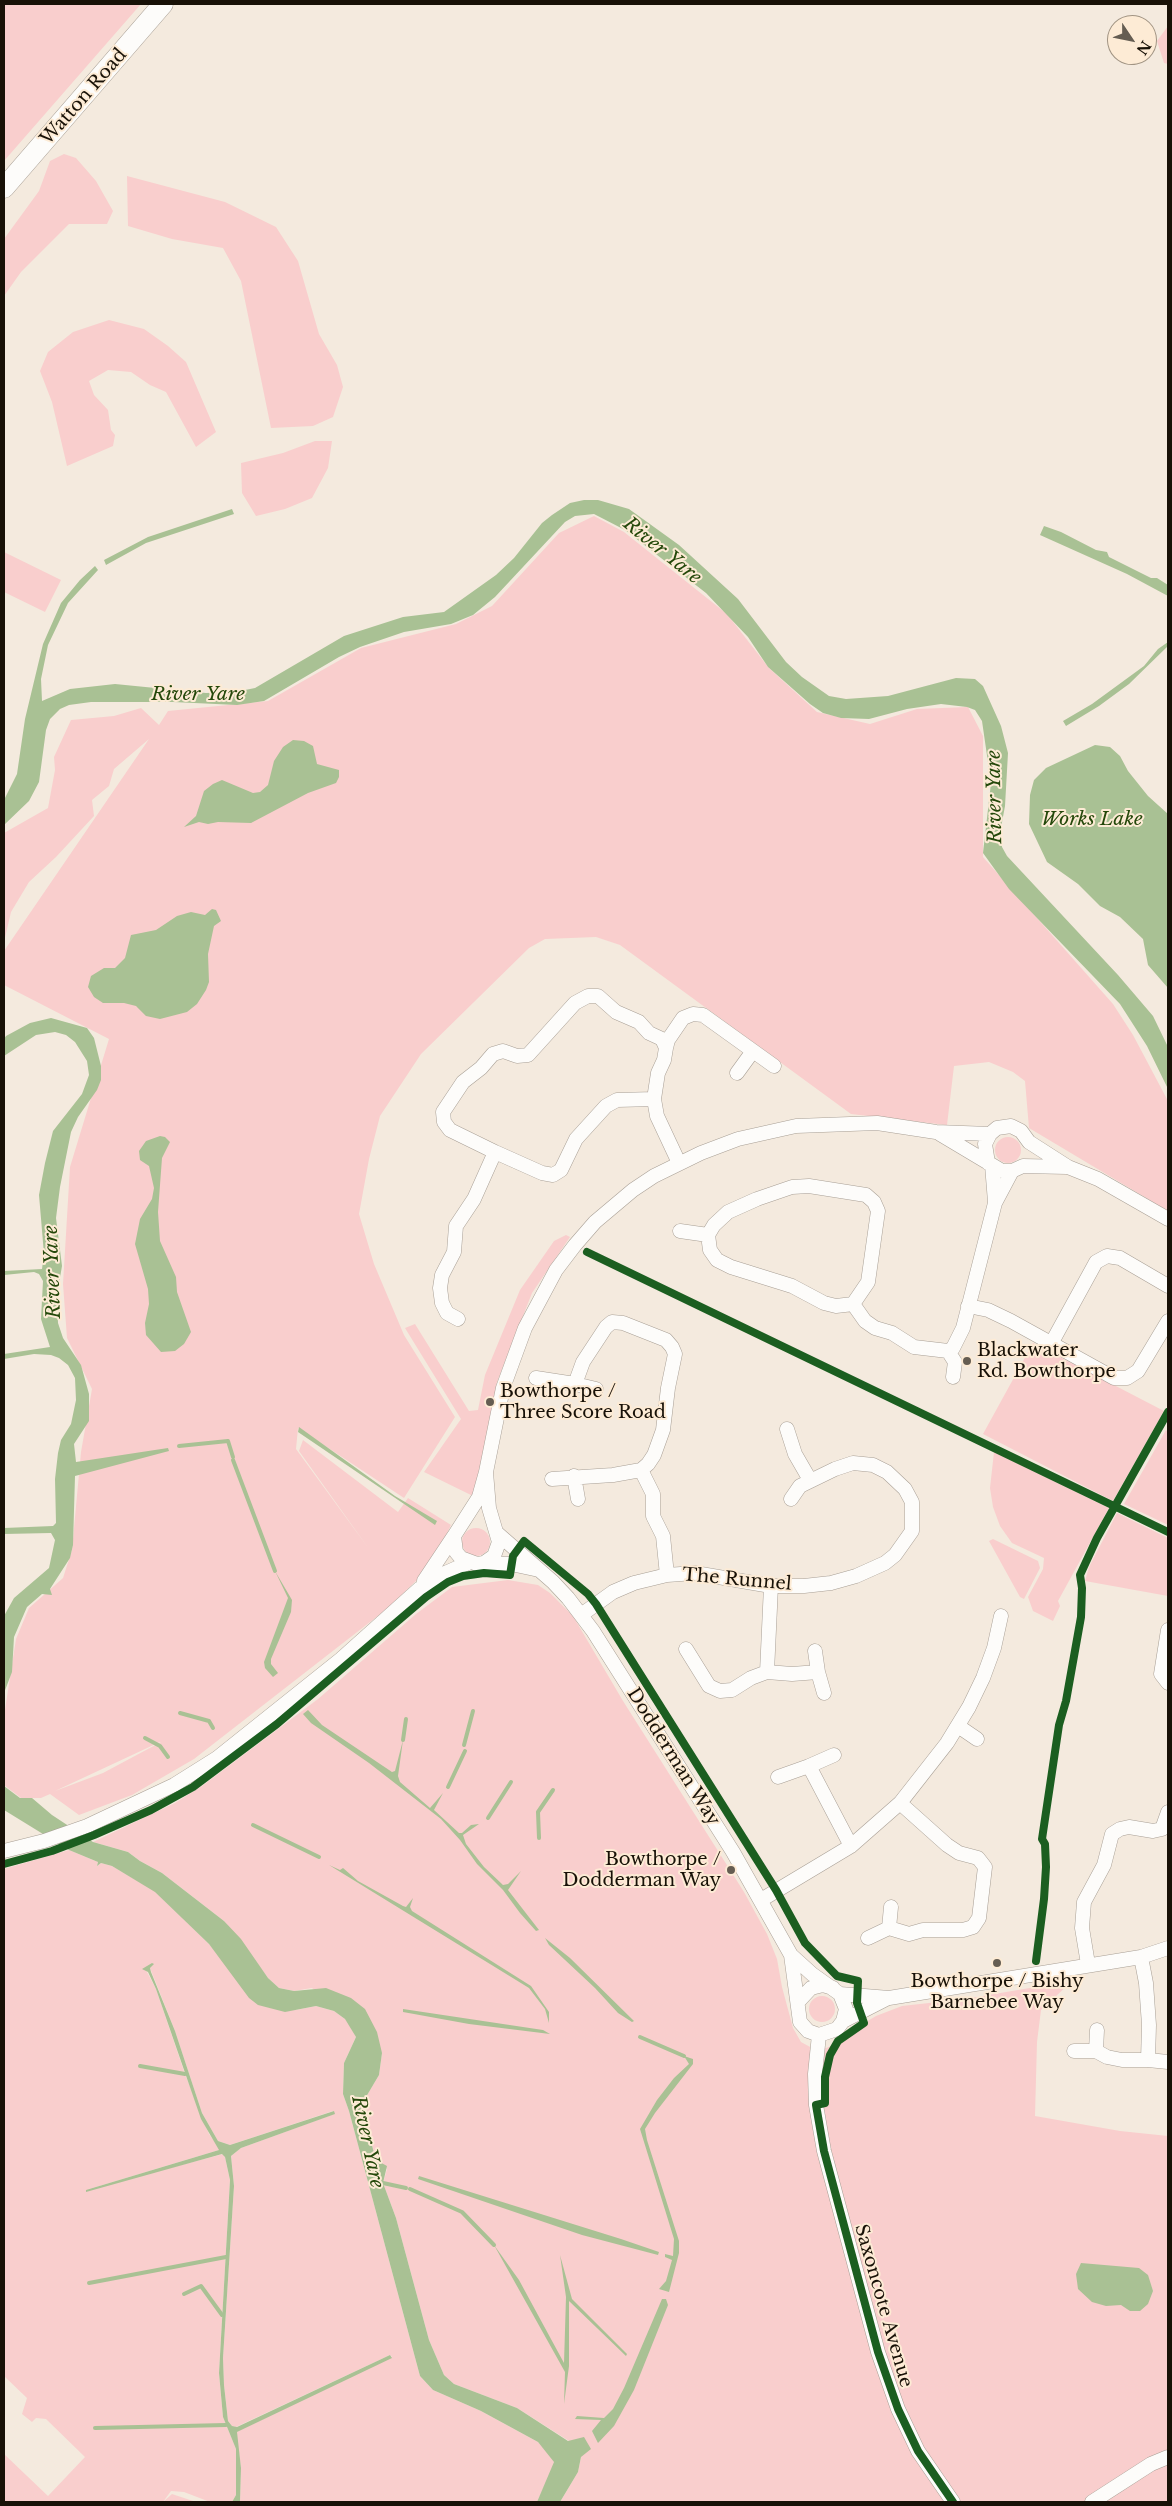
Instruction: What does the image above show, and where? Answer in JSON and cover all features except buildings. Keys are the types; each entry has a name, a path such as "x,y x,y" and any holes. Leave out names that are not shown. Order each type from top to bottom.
{"main road":[{"name":"Watton Road","path":"4,188 163,4"}],"street":[{"path":"654,1099 617,1100 606,1106 576,1140 561,1170 553,1175 542,1173 450,1130 444,1122 443,1112 463,1082 481,1068 493,1054 503,1050 517,1056 528,1055 581,1000 588,996 598,996 616,1012 639,1022 649,1033 662,1039 666,1048"},
{"path":"678,1163 657,1116 654,1099 658,1073 664,1060 668,1040 683,1018 693,1014 703,1015 774,1066"},
{"path":"737,1073 753,1051"},
{"path":"419,1589 439,1562 479,1496 486,1472 503,1388 525,1328 556,1270 595,1222 615,1204 654,1176 678,1163 738,1139 796,1126 877,1123 936,1132 990,1134"},
{"path":"995,1203 990,1164 985,1144 990,1134 997,1128 1011,1126 1021,1131 1029,1142 1068,1167 1098,1179 1168,1219"},
{"path":"936,1132 1002,1171 1018,1168 1068,1167"},
{"path":"853,1304 865,1321 875,1328 892,1333 914,1347 948,1351 954,1348 962,1328 995,1203 1029,1154 1029,1142"},
{"path":"458,1319 447,1313 442,1304 440,1288 442,1275 454,1252 456,1226 474,1198 495,1152"},
{"path":"809,1186 866,1195 874,1202 878,1211 868,1282 853,1304 836,1306 824,1303 792,1286 732,1267 717,1260 710,1250 708,1236 714,1225 728,1212 757,1199 792,1187 809,1186"},
{"path":"680,1232 708,1236"},
{"path":"1051,1344 1096,1262 1107,1256 1120,1258 1168,1286"},
{"path":"968,1306 988,1310 1114,1378 1127,1378 1138,1371 1168,1321"},
{"path":"552,1479 574,1476 613,1475 641,1470 648,1464 654,1455 663,1430 668,1388 675,1354 672,1346 666,1340 623,1323 612,1322 606,1327 592,1352 583,1362 575,1384"},
{"path":"948,1351 955,1362 953,1377"},
{"path":"536,1378 596,1389"},
{"path":"787,1429 795,1454 810,1480"},
{"name":"The Runnel","path":"581,1615 614,1592 634,1584 667,1575 695,1573 771,1586 804,1586 856,1576 876,1568 895,1554 912,1531 912,1502 905,1489 892,1476 873,1465 853,1463 810,1480 800,1486 791,1499"},
{"path":"641,1470 653,1494 653,1516 663,1536 667,1575"},
{"path":"484,1563 494,1556 498,1549 497,1532 489,1508 486,1472"},
{"path":"574,1476 578,1499"},
{"path":"463,1522 479,1519 488,1523 497,1532"},
{"name":"Dodderman Way","path":"497,1532 540,1570 568,1598 581,1615 616,1666 761,1900 791,1954 812,1974 836,1991"},
{"path":"454,1536 456,1552 468,1563"},
{"path":"4,1851 19,1848 86,1826 174,1785 217,1758 341,1659 419,1589 443,1574 468,1563 512,1564 540,1570"},
{"path":"767,1672 771,1586"},
{"path":"761,1900 850,1846 900,1803 958,1726 983,1678 1000,1628 1001,1616"},
{"path":"1168,1630 1161,1674 1168,1683"},
{"path":"686,1649 709,1686 720,1691 732,1690 751,1678 767,1672 792,1674 818,1672"},
{"path":"815,1651 824,1693"},
{"path":"958,1726 977,1739"},
{"path":"778,1777 834,1755"},
{"path":"809,1766 850,1846"},
{"path":"889,1928 895,1932 909,1934 923,1930 963,1930 973,1927 979,1918 980,1896 985,1876 985,1866 978,1858 959,1853 946,1845 900,1803"},
{"path":"1088,1964 1082,1928 1084,1902 1104,1864 1109,1831 1129,1827 1165,1832 1168,1812"},
{"path":"889,1928 891,1907"},
{"path":"868,1938 889,1928"},
{"path":"843,2021 889,1998 1140,1957 1168,1948"},
{"name":"Dodderman Way","path":"791,1954 798,2002 797,2012 800,2022 808,2031 819,2035"},
{"path":"1140,1957 1146,1983 1149,2025 1148,2060"},
{"path":"798,2002 810,1988 823,1986 836,1991 889,1998"},
{"path":"819,2035 837,2029 843,2021 846,2009 836,1991"},
{"path":"1096,2050 1097,2030"},
{"name":"Saxoncote Avenue","path":"819,2035 814,2074 816,2105 824,2151 878,2352 898,2408 918,2451 953,2502"},
{"path":"1074,2051 1096,2050 1107,2057 1122,2060 1168,2062"},
{"path":"1092,2502 1151,2464 1168,2457"}],"shaded area":[{"path":"4,4 141,4 4,161"},
{"path":"1168,26 1168,64 1164,63 1157,41"},
{"path":"64,154 76,158 96,181 113,211 107,224 69,224 21,272 4,296 4,239 39,191 50,161"},
{"path":"127,176 225,202 276,227 298,261 319,334 337,365 343,387 333,417 313,426 271,428 241,281 223,248 172,239 128,226"},
{"path":"109,320 144,329 186,362 216,432 196,447 166,392 150,385 131,372 108,370 89,381 94,395 108,410 111,430 115,435 113,446 67,466 52,402 40,371 48,352 73,332"},
{"path":"315,441 332,441 328,468 312,498 285,509 256,516 242,493 241,463 283,453"},
{"path":"594,516 624,532 727,614 769,668 817,712 870,724 917,709 968,707 983,736 983,857 1113,1004 1133,1035 1168,1101 1168,1211 1029,1128 1025,1081 1013,1072 989,1062 954,1066 947,1125 851,1114 620,945 596,937 545,939 529,948 421,1054 380,1116 369,1159 359,1214 374,1264 404,1335 455,1417 404,1498 298,1428 296,1449 369,1549 299,1451 303,1440 398,1512 408,1498 451,1525 437,1554 423,1574 388,1608 194,1759 132,1795 79,1815 50,1794 41,1798 21,1798 4,1785 4,1716 16,1639 29,1608 63,1578 72,1550 81,1452 92,1389 67,1338 63,1284 70,1167 109,1039 4,985 4,951 149,739 114,769 109,786 92,800 94,816 56,857 29,882 11,912 4,942 4,833 48,808 55,770 54,757 71,720 114,716 141,708 159,725 168,711 268,701 361,648 456,624 492,606 559,533","holes":["161,1742 103,1773 55,1791"]},
{"path":"4,552 61,580 45,612 4,592"},
{"path":"1008,1137 1017,1141 1021,1150 1017,1159 1008,1163 999,1159 995,1150 999,1141"},
{"path":"566,1235 570,1237 532,1293 497,1382 479,1478 473,1496 424,1472 461,1419 405,1328 415,1324 469,1411 478,1410 485,1375 520,1290 554,1241"},
{"path":"1033,1343 1164,1411 1113,1501 983,1434"},
{"path":"1166,1430 1168,1432 1168,1525 1124,1504"},
{"path":"994,1452 1109,1508 1058,1601 1060,1606 1053,1621 1033,1611 1028,1597 1043,1569 1044,1558 1012,1543 1000,1526 993,1507 990,1488"},
{"path":"1117,1513 1168,1538 1168,1596 1085,1581 1089,1567"},
{"path":"476,1528 486,1532 490,1542 486,1552 476,1556 466,1552 462,1542 466,1532"},
{"path":"993,1539 1038,1561 1040,1568 1024,1599 1020,1597 989,1541"},
{"path":"508,1580 538,1585 550,1593 573,1616 623,1701 744,1892 767,1934 777,1959 793,2028 801,2042 812,2048 826,2048 841,2042 851,2031 876,2016 902,2006 965,1999 1065,1982 1069,1984 1041,2010 1037,2042 1035,2116 1120,2131 1168,2136 1168,2502 560,2502 578,2472 581,2457 569,2441 517,2408 454,2384 444,2375 429,2340 396,2218 383,2183 387,2169 376,2160 368,2131 364,2105 366,2097 379,2075 382,2053 312,1988 294,1991 279,1988 268,1978 224,1921 162,1873 128,1852 93,1842 175,1803 202,1786 318,1699 416,1614 452,1587"},
{"path":"69,1850 98,1862 97,1866 101,1863 112,1866 155,1891 209,1944 227,1966 296,2010 316,2006 334,2011 345,2019 352,2028 356,2037 344,2063 343,2094 420,2376 433,2390 481,2411 538,2442 552,2457 554,2462 552,2470 537,2502 240,2502 241,2468 236,2432 392,2357 390,2355 236,2427 232,2426 228,2421 223,2358 234,2186 231,2156 241,2148 334,2114 333,2111 230,2145 218,2141 202,2113 175,2031 150,1968 146,1970 156,1989 185,2074 209,2134 219,2147 219,2150 86,2190 223,2154 225,2157 230,2180 219,2373 223,2417 236,2449 236,2495 232,2502 210,2502 184,2492 171,2491 163,2502 4,2502 4,2454 48,2496 85,2457 46,2419 36,2418 32,2422 22,2414 27,2398 4,2376 4,1869"},
{"path":"822,1996 831,2000 835,2009 831,2018 822,2022 813,2018 809,2009 813,2000"},
{"path":"172,2494 196,2502 163,2502"}],"water":[{"name":"River Yare","path":"598,500 629,509 679,545 738,599 786,662 802,677 829,696 846,699 888,696 956,678 975,679 983,686 1001,726 1008,753 1005,806 1000,833 1002,847 1007,856 1118,975 1153,1016 1168,1047 1168,1089 1147,1046 1120,1004 1009,889 983,853 991,783 982,721 975,710 967,707 941,704 907,709 869,719 841,718 823,713 768,667 748,637 706,593 625,530 594,514 575,516 565,522 495,597 473,615 451,624 404,632 360,647 339,657 264,701 237,705 173,702 91,702 69,705 60,709 50,719 46,730 39,782 29,801 4,825 4,800 17,774 25,719 43,644 61,603 80,580 95,566 98,570 68,603 48,645 41,679 42,701 70,689 115,684 206,693 235,692 255,688 344,636 403,617 444,612 496,575 514,558 542,523 552,515 570,503"},
{"path":"232,509 234,514 146,543 106,565 104,560 148,537"},
{"path":"1044,526 1061,532 1096,550 1107,552 1109,557 1151,578 1157,578 1168,585 1168,596 1127,574 1040,535"},
{"path":"1168,642 1168,646 1129,684 1099,706 1066,726 1063,721 1092,704 1144,666 1158,649"},
{"path":"293,740 304,741 313,746 317,764 339,770 339,777 336,783 308,793 251,823 218,822 208,824 199,822 184,827 196,816 204,791 213,784 222,780 253,793 260,792 268,785 274,761 283,747"},
{"name":"Works Lake","path":"1095,745 1110,747 1120,756 1128,771 1148,796 1168,814 1168,988 1148,965 1143,939 1120,917 1100,906 1078,884 1047,862 1029,824 1030,795 1034,780 1046,768"},
{"path":"212,909 216,910 221,921 214,926 208,954 209,982 197,1004 187,1012 160,1019 146,1016 136,1006 124,1003 103,1003 94,997 88,987 91,976 104,968 115,968 125,958 131,935 156,930 177,916 191,912 205,915"},
{"name":"River Yare","path":"51,1018 87,1028 94,1038 101,1066 101,1080 97,1090 78,1117 71,1132 56,1218 62,1266 57,1295 58,1323 63,1338 81,1365 89,1394 89,1421 74,1444 76,1462 168,1448 169,1451 75,1476 73,1545 70,1558 50,1589 52,1595 42,1594 27,1607 14,1637 12,1672 4,1693 4,1616 14,1598 49,1568 55,1540 51,1533 4,1534 4,1528 53,1526 56,1523 55,1479 58,1453 61,1440 71,1424 76,1400 75,1378 68,1365 59,1358 51,1355 34,1354 4,1359 4,1354 50,1347 41,1319 43,1281 39,1274 34,1272 4,1275 4,1271 42,1269 44,1254 39,1195 45,1163 53,1131 82,1094 89,1075 87,1061 75,1042 66,1035 55,1032 36,1035 4,1056 4,1039 6,1036 30,1023"},
{"path":"160,1136 165,1137 170,1142 162,1158 158,1212 160,1241 176,1277 177,1292 191,1332 184,1344 175,1351 161,1352 146,1335 145,1323 149,1304 148,1289 135,1244 140,1219 152,1199 154,1188 149,1166 140,1160 139,1151 146,1141"},
{"path":"299,1427 395,1496 437,1521 435,1525 298,1432"},
{"path":"275,1571 292,1600 291,1612 271,1659 271,1664 278,1673 273,1677 265,1668 264,1662 288,1598"},
{"path":"308,1710 322,1725 392,1772 395,1771 403,1740 398,1776 400,1782 430,1808 443,1793 434,1810 459,1833 462,1833 471,1825 479,1824 463,1835 466,1844 484,1867 503,1885 508,1884 521,1871 508,1890 539,1930 536,1931 520,1913 503,1890 477,1864 460,1840 441,1819 369,1763 311,1723 303,1714"},
{"name":"River Yare","path":"4,1786 20,1798 32,1798 52,1815 93,1842 128,1852 162,1873 224,1921 241,1939 268,1978 279,1988 294,1991 326,1988 351,1998 365,2009 377,2032 382,2053 379,2075 366,2097 364,2105 368,2131 376,2160 387,2166 383,2183 396,2218 429,2340 444,2375 454,2384 517,2408 568,2441 584,2437 591,2449 581,2457 578,2472 560,2502 537,2502 554,2462 538,2442 481,2411 433,2390 420,2376 343,2094 344,2063 356,2037 345,2019 334,2011 316,2006 285,2012 258,2005 249,1998 209,1944 155,1892 112,1866 101,1863 97,1866 98,1862 69,1850 4,1810"},
{"path":"329,1865 340,1870 343,1868 358,1881 403,1906 406,1907 413,1898 410,1907 412,1911 531,1986 549,2012 549,2023 545,2009 529,1988"},
{"path":"545,1938 570,1958 634,2021 632,2022 618,2013 595,1988 549,1945"},
{"path":"152,1963 154,1964 150,1968 151,1972 175,2031 202,2113 218,2141 230,2145 334,2111 335,2114 241,2148 231,2156 234,2186 223,2358 228,2421 232,2426 237,2427 390,2355 392,2358 237,2432 241,2468 240,2502 232,2502 236,2495 236,2449 223,2417 219,2373 230,2180 225,2157 222,2154 86,2192 86,2190 219,2150 201,2119 156,1989 148,1972 142,1969"},
{"path":"403,2009 543,2030 550,2034 469,2024 403,2012"},
{"path":"684,2056 693,2059 693,2064 645,2129 679,2241 679,2253 669,2292 659,2289 666,2281 672,2260 665,2257 665,2254 673,2256 674,2239 640,2129 657,2100 674,2078 689,2064"},
{"path":"419,2176 659,2252 658,2255 582,2235 418,2179"},
{"path":"494,2245 519,2280 564,2363 566,2297 560,2255 572,2299 627,2354 626,2356 569,2301 569,2366 564,2404 565,2372"},
{"path":"1081,2263 1139,2268 1148,2275 1153,2291 1148,2304 1140,2311 1130,2311 1121,2305 1106,2306 1092,2302 1078,2289 1076,2274"},
{"path":"662,2299 666,2299 668,2305 634,2390 614,2426 598,2443 592,2431 601,2420 575,2419 577,2416 604,2418 613,2409 624,2388"}],"waterway":[{"path":"179,1446 228,1441 233,1457"},
{"path":"233,1460 275,1571"},
{"path":"464,1745 473,1711"},
{"path":"180,1713 209,1721 213,1728"},
{"path":"403,1740 406,1719"},
{"path":"145,1738 160,1746 168,1757"},
{"path":"448,1787 465,1751"},
{"path":"488,1818 511,1782"},
{"path":"539,1838 538,1812 553,1790"},
{"path":"253,1825 319,1857"},
{"path":"640,2037 684,2056"},
{"path":"140,2066 185,2074"},
{"name":"River Yare","path":"383,2183 406,2188"},
{"path":"410,2189 462,2212 494,2245"},
{"path":"89,2283 226,2257"},
{"path":"184,2294 201,2286 222,2315"},
{"path":"95,2428 226,2425"}],"cycle path":[{"path":"587,1252 1168,1532"},
{"path":"1036,1961 1046,1867 1045,1844 1042,1839 1059,1725 1066,1701 1081,1617 1082,1588 1080,1575 1097,1538 1168,1412"},
{"path":"4,1864 52,1851 94,1835 151,1810 193,1787 277,1724 426,1597 448,1582 463,1576 484,1573 510,1575 513,1556 524,1541 588,1594 596,1604 776,1890 805,1943 837,1976 858,1981 857,2003 864,2023 838,2041 830,2055 825,2077 825,2103 816,2105 824,2151 878,2352 898,2409 918,2451 953,2502"}],"place":[{"name":"Blackwater Rd. Bowthorpe","path":"967,1361"},
{"name":"Bowthorpe / Three Score Road","path":"490,1402"},
{"name":"Bowthorpe / Dodderman Way","path":"731,1870"},
{"name":"Bowthorpe / Bishy Barnebee Way","path":"997,1963"}]}
